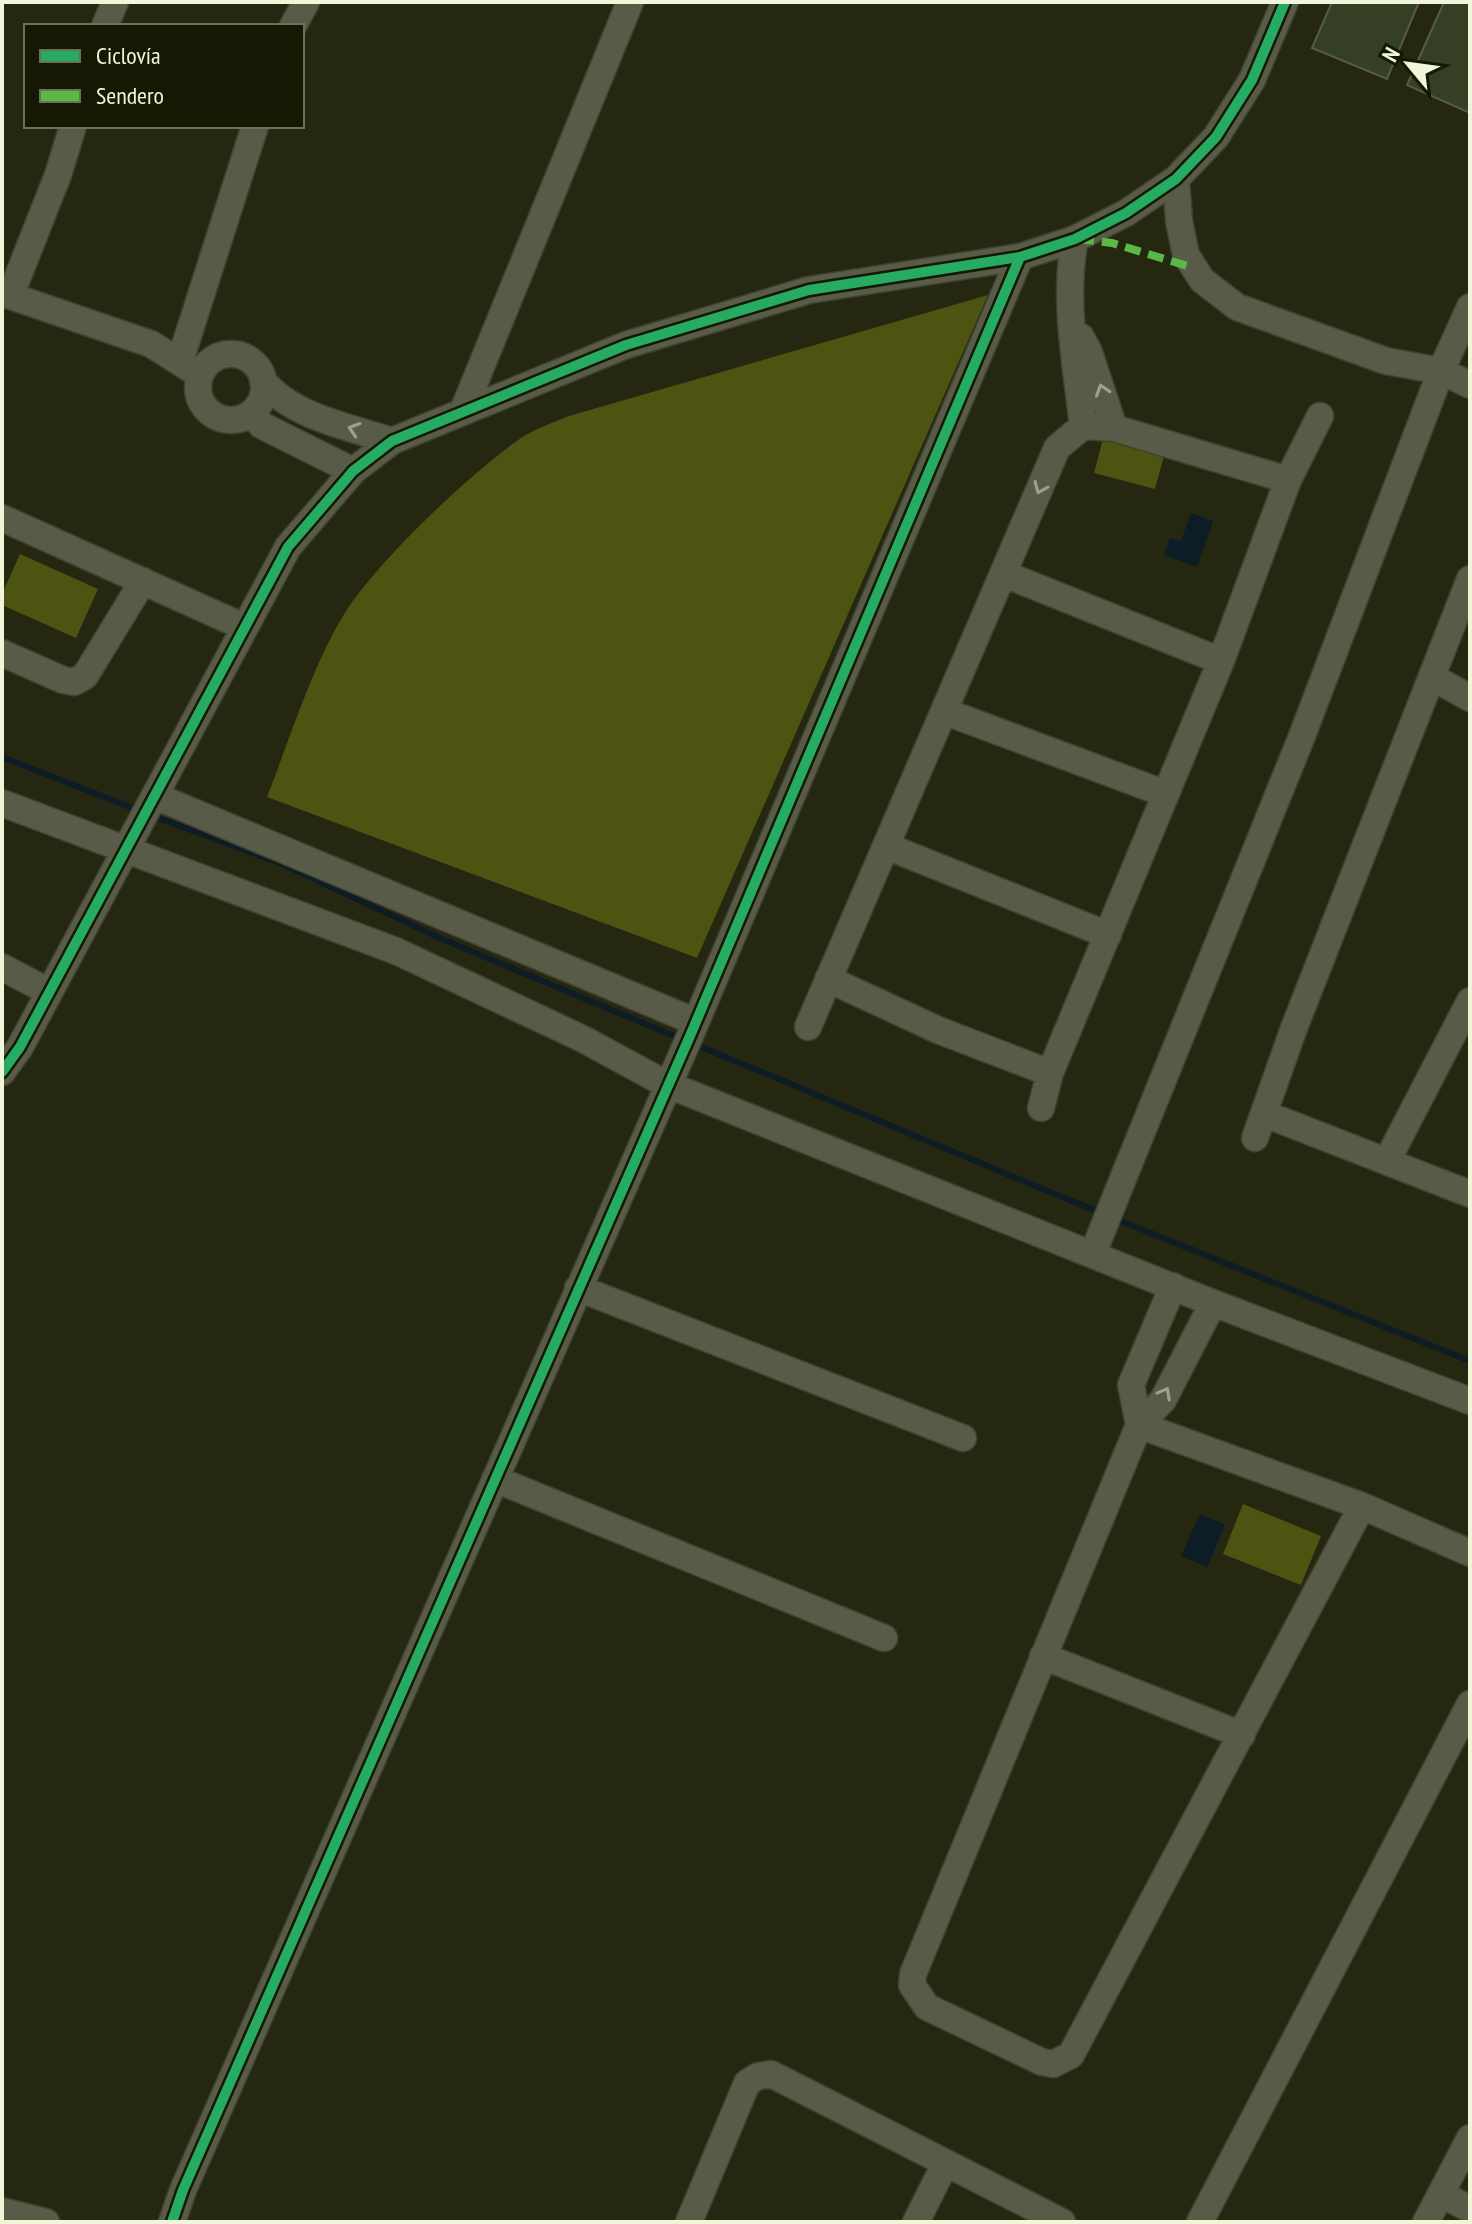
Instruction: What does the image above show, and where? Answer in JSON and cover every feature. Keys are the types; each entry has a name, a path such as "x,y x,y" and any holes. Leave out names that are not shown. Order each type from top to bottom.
{"street":[{"path":"106,24 115,2"},
{"path":"294,24 306,2"},
{"path":"463,411 630,2"},
{"path":"2,1072 127,850 242,626 288,547 353,471 392,441 626,345 809,290 1020,257 1075,239 1126,213 1176,179 1216,137 1252,80 1285,2"},
{"path":"72,128 58,175 7,293 151,344 190,368"},
{"path":"254,128 190,368 199,397 212,415 233,420 253,412 264,392 263,381"},
{"path":"1176,179 1179,221 1186,255 1202,280 1237,307 1386,361 1441,371 1470,385"},
{"path":"1075,239 1070,265 1072,323 1083,426"},
{"path":"172,2222 183,2190 688,1039 1020,257"},
{"path":"1096,1242 1302,736 1441,371 1470,307"},
{"path":"1072,323 1089,352 1114,428"},
{"path":"190,368 234,354 253,363 277,397 315,416 392,441"},
{"path":"253,412 261,425 353,471"},
{"path":"302,445 315,416"},
{"path":"1041,1108 1050,1073 1221,661 1288,480 1320,416"},
{"path":"808,1027 1057,448 1083,426 1114,428 1288,480"},
{"path":"2,518 242,626"},
{"path":"1004,574 1221,661"},
{"path":"1470,579 1294,1028 1260,1126 1388,1159 1470,1194"},
{"path":"2,653 74,682 85,676 143,581"},
{"path":"1432,677 1470,698"},
{"path":"946,712 1166,794"},
{"path":"155,796 688,1039"},
{"path":"2,803 396,951 583,1039 666,1084 1096,1242 1173,1286 1470,1401"},
{"path":"886,846 1108,935"},
{"path":"2,968 49,992"},
{"path":"828,979 938,1030 1050,1073"},
{"path":"1388,1159 1470,1001"},
{"path":"1139,1425 1131,1385 1173,1286"},
{"path":"578,1288 963,1438"},
{"path":"1213,1303 1163,1400 1139,1425 919,1959 905,1985 927,2007 1042,2062 1053,2064 1071,2055 1362,1506"},
{"path":"1139,1425 1362,1506 1470,1553"},
{"path":"495,1479 884,1638"},
{"path":"1043,1656 1242,1735"},
{"path":"1200,2222 1470,1704"},
{"path":"689,2222 747,2083 758,2076 771,2074 1062,2222"},
{"path":"1426,2222 1470,2138"},
{"path":"916,2222 945,2164"},
{"path":"1441,2194 1470,2209"},
{"path":"2,2211 46,2222"}],"green space":[{"path":"988,295 697,958 267,797 313,677 346,611 381,567 428,517 524,436 569,416"},
{"path":"1103,439 1164,456 1155,489 1094,473"},
{"path":"20,554 98,589 76,638 2,605 2,594"},
{"path":"1243,1504 1321,1536 1301,1585 1223,1554"}],"water":[{"path":"1191,513 1213,521 1197,567 1164,555 1170,538 1181,541"},
{"path":"1200,1514 1225,1525 1207,1567 1181,1556"}],"building":[{"path":"1332,2 1419,2 1387,79 1312,48"},
{"path":"1444,2 1470,2 1470,113 1407,85"}],"waterway":[{"path":"2,757 130,807"},
{"path":"161,819 280,863 442,939 681,1039"},
{"path":"692,1043 1103,1214"},
{"path":"1113,1218 1470,1361"}],"marked path":[{"path":"1078,239 1112,243 1194,268"}],"cycle path":[{"path":"2,1072 20,1047 288,547 353,471 392,441 626,345 809,290 1020,257 1075,239 1126,213 1176,179 1216,137 1252,80 1285,2"},
{"path":"172,2222 183,2190 690,1036 1020,257"}]}
